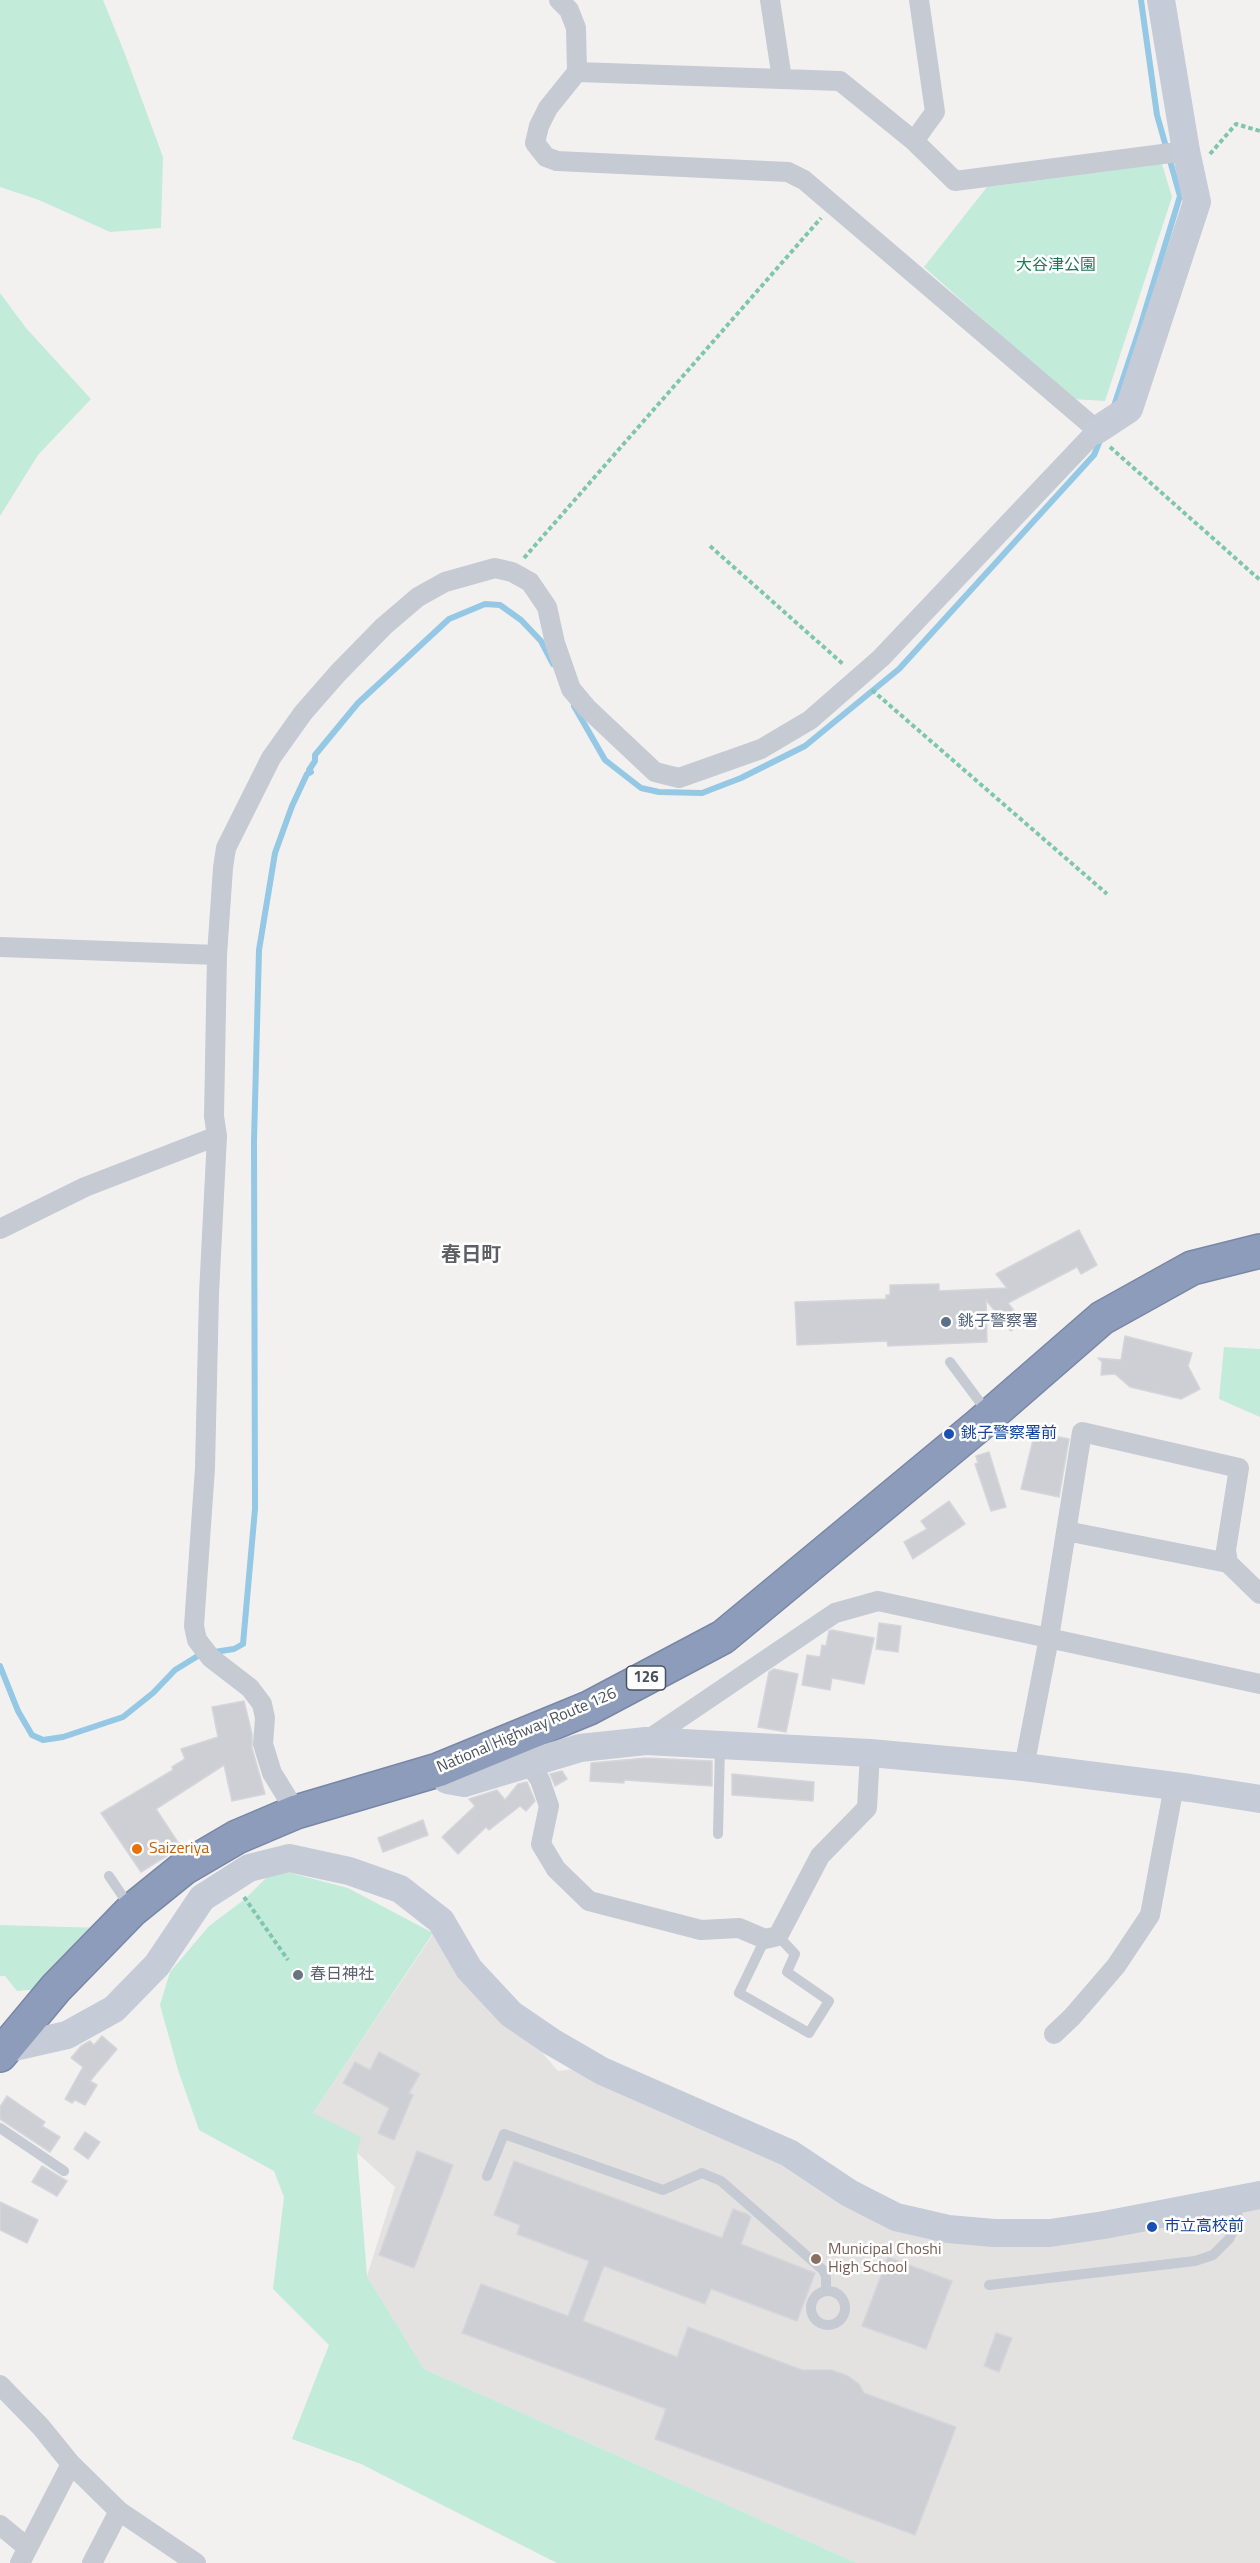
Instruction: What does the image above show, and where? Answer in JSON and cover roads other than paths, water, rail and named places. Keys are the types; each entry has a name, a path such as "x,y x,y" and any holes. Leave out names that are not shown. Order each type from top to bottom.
{"highway":[{"name":"National Highway Route 126","path":"3,2052 56,1988 132,1910 184,1868 212,1851 296,1812 438,1770 589,1708 723,1637 990,1415 1101,1318 1192,1268 1260,1251"}],"street":[{"path":"559,0 569,10 576,28 577,72 548,108 539,126 535,143 546,157 557,161 788,172 804,180 1097,430"},
{"path":"770,0 782,79"},
{"path":"914,141 935,112 919,0"},
{"path":"296,1812 272,1773 263,1744 265,1718 262,1704 250,1688 211,1658 197,1640 194,1626 205,1468 209,1294 217,1136 214,1116 217,955 226,848 271,758 303,713 384,626 418,597 445,582 469,574 495,568 512,572 530,582 547,607 555,643 572,688 587,708 655,772 679,778 761,749 810,720 881,658 1097,430 1129,409 1197,202 1178,159 1161,0"},
{"path":"577,72 840,81 914,141 955,181 1178,159"},
{"path":"0,947 217,955"},
{"path":"0,1229 85,1187 217,1136"},
{"path":"1024,1767 1049,1638 1082,1432 1239,1468 1226,1550 1228,1563"},
{"path":"1066,1531 1228,1563 1260,1594"},
{"path":"646,1741 836,1613 878,1601 1260,1684"},
{"path":"438,1770 447,1780 464,1783 580,1748 646,1741 870,1753 1024,1767 1260,1799"},
{"path":"528,1762 540,1779 549,1806 542,1844 556,1869 589,1901 701,1930 739,1928 772,1937 820,1856 867,1808 870,1753"},
{"path":"1054,2034 1072,2017 1116,1966 1150,1915 1174,1786"},
{"path":"3,2052 67,2035 114,2008 157,1965 202,1898 249,1868 289,1858 349,1871 400,1889 441,1921 469,1969 511,2014 552,2042 602,2071 789,2153 849,2193 907,2221 948,2229 994,2233 1050,2233 1249,2197"},
{"path":"0,2385 41,2427 71,2464 119,2511 196,2563"},
{"path":"0,2525 24,2555 71,2464"},
{"path":"92,2563 119,2511"}],"lane":[{"path":"950,1362 990,1415"},
{"path":"718,1834 720,1745"},
{"path":"109,1875 132,1910"},
{"path":"772,1937 795,1954 787,1972 830,2001 809,2033 739,1993 772,1937"},
{"path":"0,2128 64,2171"},
{"path":"488,2176 504,2134 663,2190 702,2173 721,2181 823,2270 826,2276 826,2291"},
{"path":"989,2285 1195,2261 1213,2255 1229,2239 1249,2197"}],"waterway":[{"path":"1114,406 1180,196 1157,115 1141,0"},
{"path":"574,706 605,760 641,788 659,792 702,793 741,778 805,746 899,669 1094,455 1101,438"},
{"path":"0,1666 18,1711 32,1735 43,1740 63,1737 123,1717 153,1693 175,1670 201,1654 234,1649 243,1644 255,1509 254,1141 259,950 275,853 292,806 307,774 311,772 309,770 315,761 315,755 358,703 449,619 485,604 500,605 521,620 541,641 553,664"}],"place":[{"name":"銚子警察署","path":"946,1322"},
{"name":"銚子警察署前","path":"949,1434"},
{"name":"Saizeriya","path":"137,1849"},
{"name":"春日神社","path":"298,1975"},
{"name":"市立高校前","path":"1152,2227"},
{"name":"Municipal Choshi High School","path":"816,2259"}],"district":[{"name":"春日町","path":"471,1256"}],"park label":[{"name":"大谷津公園","path":"1056,266"}]}
